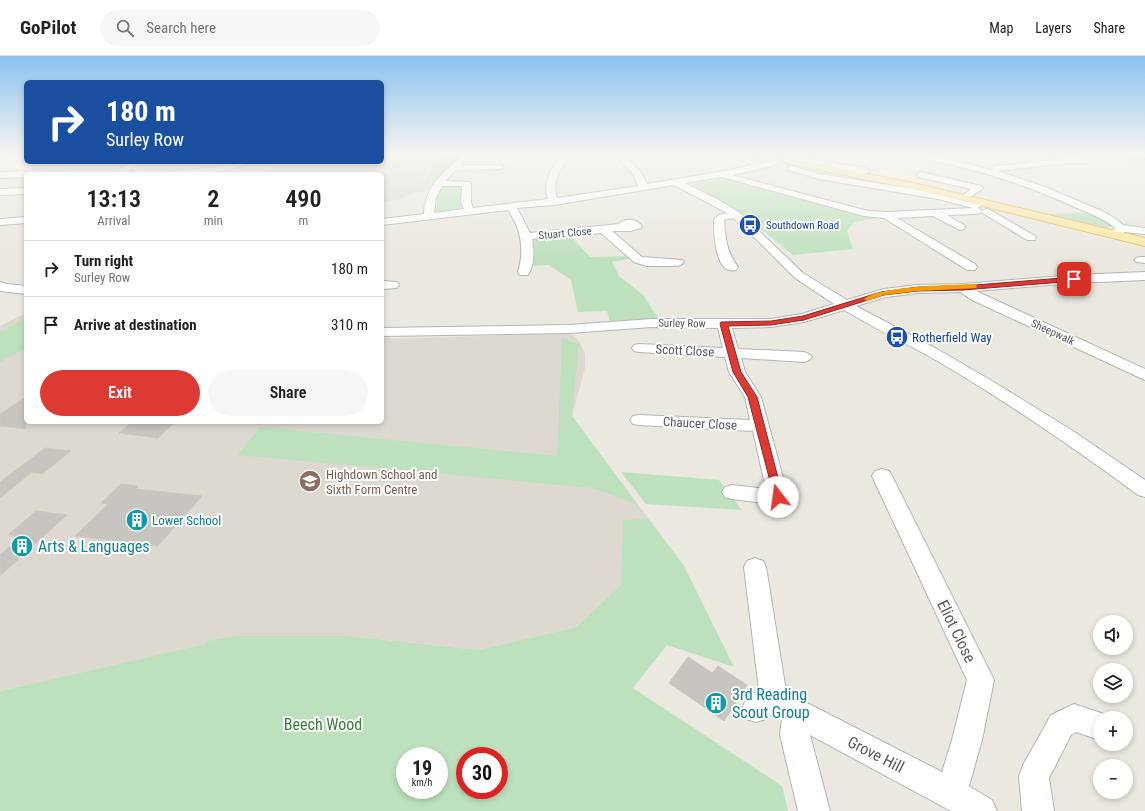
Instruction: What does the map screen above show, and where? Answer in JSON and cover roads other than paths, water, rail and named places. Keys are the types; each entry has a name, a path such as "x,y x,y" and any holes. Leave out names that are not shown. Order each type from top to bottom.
{"main road":[{"path":"932,190 1118,231 1145,242"}],"street":[{"path":"429,217 428,208 430,198 435,190"},
{"path":"467,190 466,202 470,212"},
{"path":"551,190 551,197 554,202"},
{"path":"385,225 429,217 554,202 631,190"},
{"path":"692,190 736,215 753,230 781,261 809,283 932,352 1045,420 1100,457 1145,490"},
{"path":"780,190 868,214 886,215 980,210"},
{"path":"905,190 934,195 980,210 1031,238"},
{"path":"965,198 975,190"},
{"path":"1047,190 1111,219 1118,231 1145,230"},
{"path":"0,192 24,191"},
{"name":"Stuart Close","path":"511,207 520,219 526,236 526,266 517,277"},
{"path":"935,213 960,227"},
{"path":"732,267 726,262 723,256 719,219 736,215"},
{"path":"886,215 954,255 971,267"},
{"path":"0,222 24,220"},
{"name":"Stuart Close","path":"526,236 604,230 622,227"},
{"name":"Stuart Close","path":"604,230 638,260 647,262 678,262"},
{"path":"954,255 965,254"},
{"path":"930,282 963,285 1034,276"},
{"name":"Surley Row","path":"384,332 569,329 652,323 755,324 804,318 884,293 963,285 1145,276"},
{"path":"0,286 24,281"},
{"name":"Sheepwalk","path":"963,285 977,297 1145,375"},
{"path":"0,286 3,288 24,290"},
{"name":"Scott Close","path":"724,324 735,346 737,372 753,397 760,426 784,498 732,492"},
{"name":"Scott Close","path":"639,348 735,346 804,357"},
{"name":"Chaucer Close","path":"639,420 760,426"},
{"name":"Eliot Close","path":"882,476 981,680 967,740 951,792"},
{"name":"Grove Hill","path":"755,567 771,686 765,702 781,703 797,713 951,792 980,811"},
{"path":"797,713 795,735 814,811"},
{"path":"1038,811 1034,776 1061,724 1074,718 1093,724"}],"place":[{"name":"Southdown Road","path":"750,225"},
{"name":"Rotherfield Way","path":"897,337"},
{"name":"Highdown School and Sixth Form Centre","path":"310,481"},
{"name":"Lower School","path":"137,520"},
{"name":"Arts & Languages","path":"22,546"},
{"name":"3rd Reading Scout Group","path":"716,703"}],"park label":[{"name":"Beech Wood","path":"323,724"}]}
